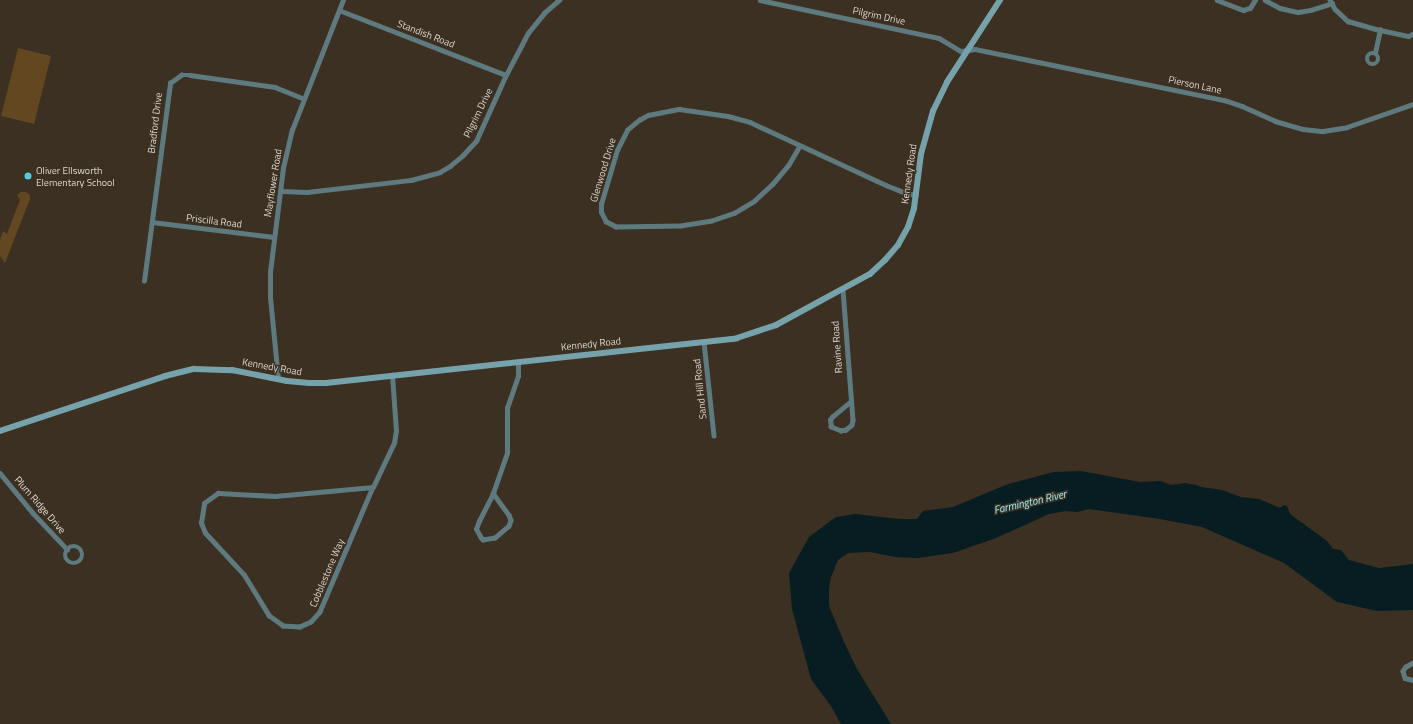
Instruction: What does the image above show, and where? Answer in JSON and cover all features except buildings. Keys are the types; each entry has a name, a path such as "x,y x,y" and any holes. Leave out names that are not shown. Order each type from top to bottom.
{"street":[{"name":"Mayflower Road","path":"278,379 270,297 274,238 287,151 304,99 343,0"},
{"name":"Pilgrim Drive","path":"281,191 307,192 388,183 417,179 440,172 462,156 476,141 506,75 536,22 559,0"},
{"name":"Pilgrim Drive","path":"760,0 933,37 961,51 967,50"},
{"name":"Kennedy Road","path":"0,431 165,376 194,369 232,370 278,379 314,383 704,342 737,338 765,330 787,320 870,274 892,253 908,227 914,208 921,154 933,111 967,50 1000,0"},
{"path":"1217,0 1244,10 1250,8 1256,0"},
{"path":"1264,0 1280,8 1298,12 1312,10 1331,2 1340,15 1348,21 1380,30 1413,35"},
{"name":"Standish Road","path":"339,10 506,75"},
{"path":"1374,53 1380,30"},
{"name":"Pierson Lane","path":"967,50 975,49 1224,100 1285,125 1315,130 1347,127 1413,104"},
{"name":"Bradford Drive","path":"144,281 170,83 181,75 190,75 262,84 275,87 304,99"},
{"name":"Glenwood Drive","path":"800,146 785,170 759,197 735,213 712,221 682,226 616,227 606,222 601,212 601,204 622,138 633,124 648,115 679,109 728,116 750,122 778,133 800,146 854,169 886,185 906,193 916,195"},
{"name":"Priscilla Road","path":"152,222 274,238"},
{"name":"Ravine Road","path":"843,290 852,425 846,430 834,429 831,427 830,419 850,402"},
{"name":"Sand Hill Road","path":"704,342 714,435"},
{"path":"493,493 511,520 509,526 495,538 483,540 480,538 476,529 493,493 507,452 507,408 518,376 518,362"},
{"name":"Cobblestone Way","path":"373,487 275,496 218,493 204,504 201,523 205,533 244,575 269,616 277,624 283,626 300,627 311,622 320,612 373,487 394,443 396,431 392,375"},
{"name":"Plum Ridge Drive","path":"0,473 33,513 67,549"},
{"path":"1413,664 1406,667 1403,672 1405,678 1413,680"}],"shaded area":[{"path":"18,48 51,56 34,124 1,116"},
{"path":"21,192 26,192 30,195 30,199 5,263 0,256 0,240 3,231 7,234 20,200 17,195"}],"water":[{"name":"Farmington River","path":"1081,471 1140,482 1160,481 1171,485 1186,483 1222,490 1241,497 1259,499 1280,508 1284,505 1287,506 1290,514 1327,541 1333,549 1341,550 1349,560 1379,568 1413,564 1413,610 1377,611 1337,602 1284,563 1202,527 1160,519 1089,509 1077,512 1066,511 1049,514 996,538 953,553 917,558 895,557 870,552 848,553 838,560 831,577 829,588 829,606 857,669 891,724 841,724 831,706 811,679 792,609 789,573 809,537 836,517 855,514 899,519 917,519 923,511 953,507 1008,484 1054,472"}],"place":[{"name":"Oliver Ellsworth Elementary School","path":"28,176"}]}
